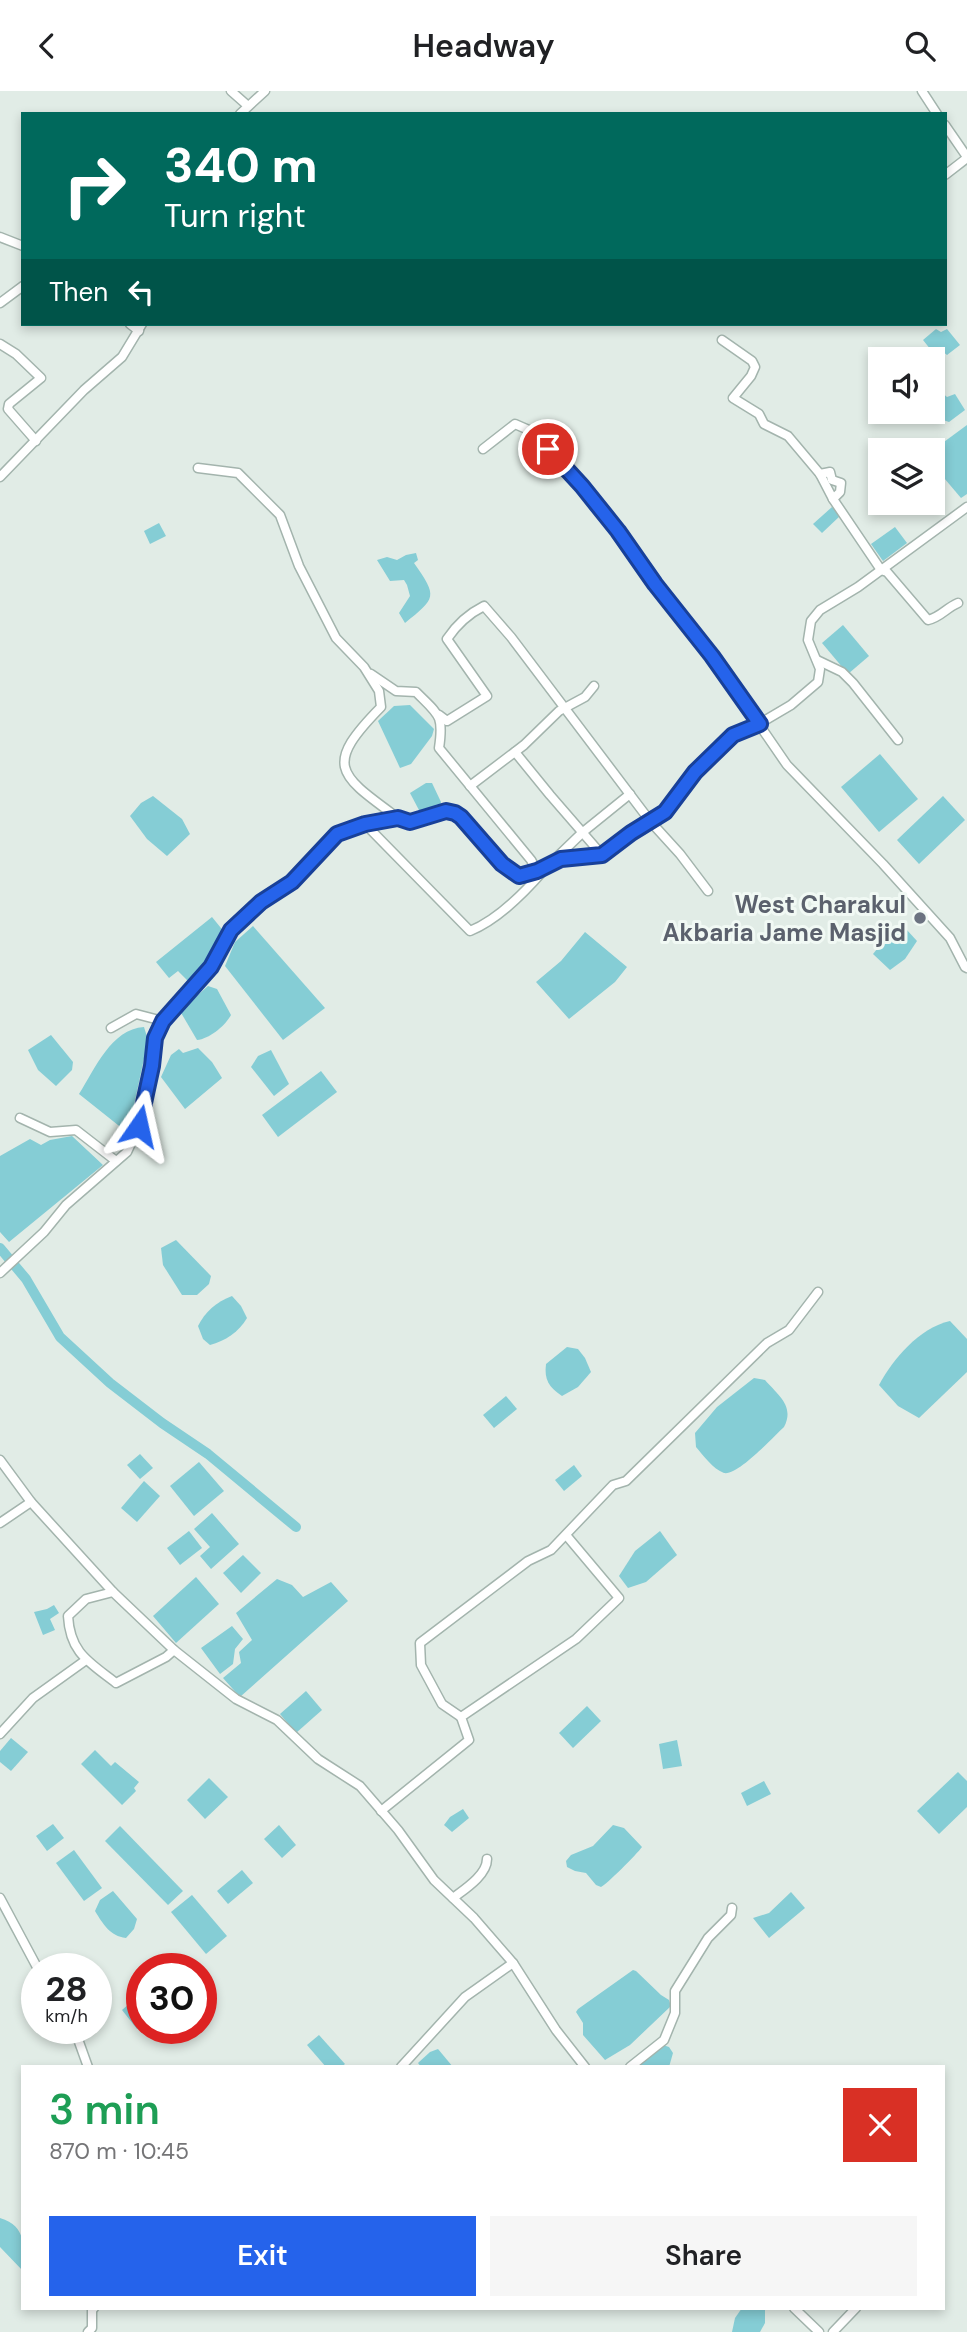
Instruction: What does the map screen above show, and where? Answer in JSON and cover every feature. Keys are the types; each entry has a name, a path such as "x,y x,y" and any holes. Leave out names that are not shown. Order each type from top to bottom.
{"street":[{"path":"231,91 248,107"},
{"path":"242,112 265,91"},
{"path":"922,91 936,112"},
{"path":"947,128 967,158 947,173"},
{"path":"0,237 21,245"},
{"path":"0,303 21,287"},
{"path":"0,477 84,390 122,357 140,327"},
{"path":"722,340 752,361 755,367 733,398 759,414 764,423 788,436 820,474 833,499 881,570 887,572 928,620 940,617 958,603"},
{"path":"0,344 16,354 41,378 9,404 8,409 36,441"},
{"path":"483,449 515,424 531,431 611,522 655,584 712,656 801,782 883,864 950,937 967,968"},
{"path":"198,468 238,474 280,515 299,566 336,638 364,667 396,691 416,692 447,721 487,696 447,639 454,627 484,606 511,637 650,821 680,853 708,891"},
{"path":"820,474 830,472 832,480 841,483 840,492 833,499"},
{"path":"364,667 379,691 381,707 347,745 343,762 351,782 398,818 410,822 446,811 455,813 502,864 519,876 537,871 561,859 602,855 665,812 695,772 733,735 760,724 791,705 818,682 820,670 808,640 811,621 833,600 858,587 967,507"},
{"path":"817,660 842,672 898,740"},
{"path":"470,786 515,752 564,709 585,697 594,686"},
{"path":"439,715 442,726 439,748 531,860 537,871"},
{"path":"515,752 602,855"},
{"path":"365,824 470,931 503,908 583,832 630,795"},
{"path":"0,1273 44,1232 66,1205 127,1152 139,1126 155,1038 163,1021 211,967 231,930 261,902 292,882 337,834 365,824 398,818"},
{"path":"111,1028 136,1014 163,1021"},
{"path":"20,1118 50,1132 76,1130 116,1161"},
{"path":"381,1811 469,1740 461,1717 442,1704 421,1665 420,1643 528,1561 551,1551 613,1485 626,1481 767,1343 789,1330 818,1292"},
{"path":"0,1460 31,1502 113,1592 174,1650 236,1699 277,1720 318,1759 360,1786 434,1880 474,1918 513,1963 556,2030 583,2065"},
{"path":"0,1523 31,1502"},
{"path":"461,1717 576,1639 619,1598 566,1535"},
{"path":"113,1592 86,1599 68,1616 69,1636 86,1660 116,1683 166,1657 174,1650"},
{"path":"0,1734 33,1698 86,1660"},
{"path":"453,1898 471,1884 487,1865 487,1859"},
{"path":"0,1898 29,1953"},
{"path":"633,2065 664,2041 675,2013 675,1991 708,1938 731,1915 732,1908"},
{"path":"403,2065 465,1997 513,1963"},
{"path":"80,2044 87,2065"},
{"path":"88,2332 92,2328 92,2310"},
{"path":"796,2310 819,2332"},
{"path":"833,2332 854,2310"}],"water":[{"path":"936,329 941,332 947,329 960,345 947,355 945,347 929,347 923,340"},
{"path":"955,394 965,410 949,422 945,421 945,395"},
{"path":"967,425 967,494 961,498 945,479 945,441"},
{"path":"832,507 840,516 822,533 813,524"},
{"path":"159,523 166,536 150,544 144,531"},
{"path":"895,527 907,543 883,561 871,544"},
{"path":"416,553 418,560 414,563 427,583 430,596 423,608 405,623 399,613 410,596 407,585 404,580 390,581 377,560 387,557 397,560"},
{"path":"843,625 869,656 848,674 822,643"},
{"path":"410,705 434,729 432,736 411,764 400,768 378,721 394,706"},
{"path":"880,754 918,799 879,832 841,787"},
{"path":"426,783 432,783 441,802 439,810 420,812 410,793"},
{"path":"153,796 182,819 190,834 167,856 147,839 130,816 141,803"},
{"path":"943,796 965,820 919,864 897,840"},
{"path":"212,917 225,933 206,965 188,981 178,971 169,978 156,962"},
{"path":"253,926 325,1008 283,1040 225,966 235,942"},
{"path":"906,929 917,941 905,959 890,970 873,954 886,938"},
{"path":"585,932 627,967 615,982 569,1019 536,982 561,961"},
{"path":"208,986 217,989 231,1015 216,1031 197,1040 180,1011"},
{"path":"144,1027 148,1040 128,1133 79,1094 113,1042 132,1029"},
{"path":"51,1035 73,1062 72,1070 56,1086 38,1070 28,1050"},
{"path":"198,1048 212,1062 222,1078 185,1109 161,1077 171,1055 179,1049 183,1053"},
{"path":"271,1050 289,1084 274,1096 251,1067 258,1056"},
{"path":"321,1071 337,1092 278,1137 262,1115"},
{"path":"72,1136 103,1165 9,1242 0,1232 0,1156 30,1139 41,1145 50,1140"},
{"path":"176,1240 211,1276 209,1284 197,1295 182,1295 163,1265 161,1248"},
{"path":"232,1296 247,1318 231,1335 210,1345 203,1339 198,1326 212,1308"},
{"path":"950,1321 967,1339 967,1372 919,1418 898,1406 879,1385 908,1346 928,1330"},
{"path":"567,1347 578,1349 591,1372 578,1387 562,1396 548,1383 546,1364"},
{"path":"754,1378 765,1380 784,1401 787,1420 784,1427 755,1455 738,1468 724,1473 712,1465 696,1447 695,1433 717,1407"},
{"path":"506,1396 517,1409 494,1428 483,1415"},
{"path":"140,1454 153,1468 140,1479 127,1465"},
{"path":"199,1462 224,1491 194,1516 170,1486"},
{"path":"574,1465 582,1476 564,1491 555,1480"},
{"path":"144,1481 160,1496 137,1522 121,1508"},
{"path":"212,1513 239,1544 211,1569 200,1556 210,1547 194,1529"},
{"path":"189,1531 202,1548 180,1565 167,1548"},
{"path":"660,1531 677,1555 646,1582 628,1588 619,1576 635,1551"},
{"path":"243,1555 261,1573 241,1593 223,1573"},
{"path":"196,1577 219,1604 176,1643 153,1616"},
{"path":"277,1579 292,1585 303,1597 331,1582 348,1601 240,1697 223,1678 241,1663 239,1652 252,1640 236,1613"},
{"path":"54,1605 59,1613 50,1619 55,1630 43,1635 34,1612"},
{"path":"232,1626 243,1639 235,1649 233,1664 220,1674 201,1648"},
{"path":"306,1691 322,1710 296,1733 280,1714"},
{"path":"587,1706 601,1721 573,1748 559,1733"},
{"path":"11,1738 28,1752 11,1771 0,1762 0,1751"},
{"path":"677,1740 682,1766 663,1769 659,1744"},
{"path":"95,1750 111,1766 115,1762 139,1782 134,1788 136,1791 122,1805 81,1764"},
{"path":"958,1772 967,1781 967,1807 939,1834 917,1811"},
{"path":"209,1778 228,1797 205,1819 187,1800"},
{"path":"764,1781 771,1794 747,1806 741,1793"},
{"path":"463,1809 469,1818 452,1832 444,1825 450,1817"},
{"path":"53,1824 64,1838 47,1851 36,1836"},
{"path":"279,1825 296,1845 282,1858 264,1839"},
{"path":"613,1825 624,1828 642,1847 601,1887 586,1873 567,1867 566,1861 571,1855 593,1846"},
{"path":"120,1826 183,1891 168,1905 105,1841"},
{"path":"74,1850 102,1888 84,1901 56,1863"},
{"path":"242,1870 253,1883 228,1904 217,1891"},
{"path":"113,1891 137,1919 134,1929 126,1938 111,1932 95,1911 100,1900"},
{"path":"791,1892 805,1908 769,1938 753,1918 769,1913"},
{"path":"192,1895 227,1936 205,1953 171,1912"},
{"path":"633,1970 669,2000 671,2006 630,2045 605,2060 583,2035 583,2023 576,2012"},
{"path":"319,2035 345,2064 324,2065 307,2045"},
{"path":"663,2045 669,2047 673,2053 670,2065 639,2065"},
{"path":"438,2049 451,2065 420,2065 418,2063 430,2052"},
{"path":"0,2218 20,2232 21,2269 0,2247"},
{"path":"741,2310 765,2310 765,2323 760,2332 732,2332 735,2318"}],"waterway":[{"path":"0,1248 26,1279 60,1337 110,1383 208,1454 296,1527"}],"place":[{"name":"West Charakul Akbaria Jame Masjid","path":"920,918"}],"route":[{"path":"139,1126 155,1038 163,1021 211,967 231,930 261,902 292,882 337,834 357,825 398,818 410,822 446,811 461,817 502,864 519,876 537,871 561,859 602,855 665,812 695,772 733,735 760,724 618,531 548,449"}]}
